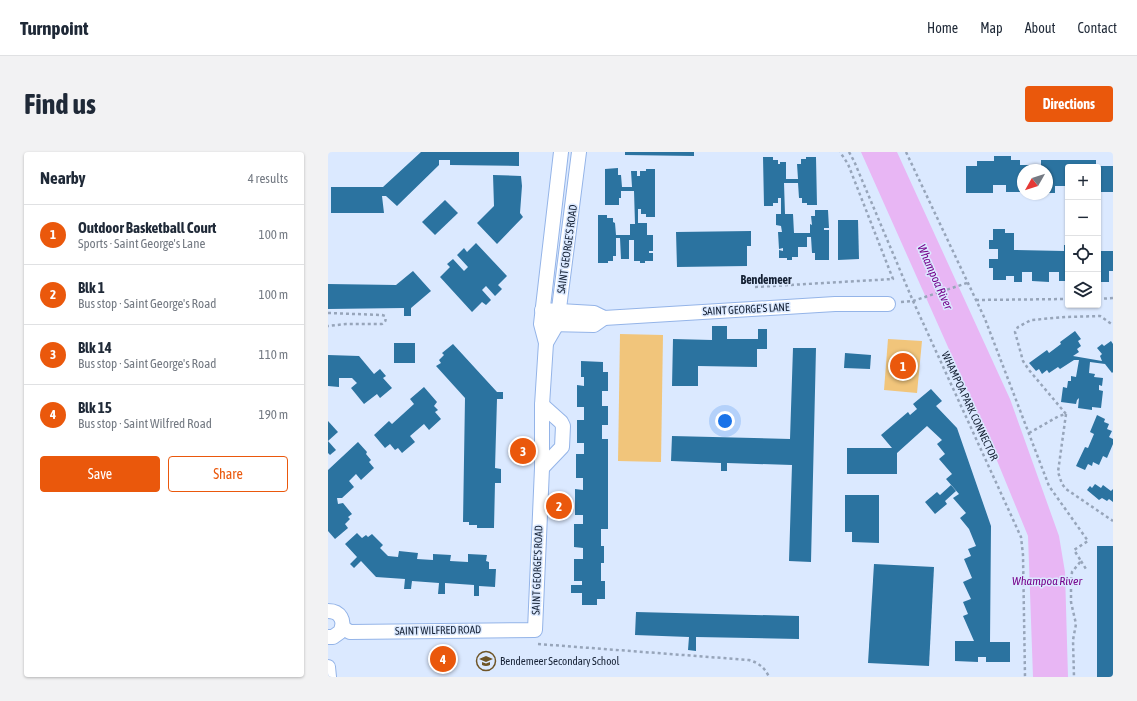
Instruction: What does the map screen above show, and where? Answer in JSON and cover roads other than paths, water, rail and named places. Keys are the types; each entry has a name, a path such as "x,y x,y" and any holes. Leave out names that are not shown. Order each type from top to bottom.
{"street":[{"name":"SAINT GEORGE'S ROAD","path":"535,637 542,468 542,405 546,343 541,317 561,152"},
{"name":"SAINT GEORGE'S ROAD","path":"546,343 558,318 579,152"},
{"path":"562,287 574,305 582,312"},
{"name":"SAINT GEORGE'S LANE","path":"558,318 582,312 594,313 604,318 835,304 888,304"},
{"name":"SAINT GEORGE'S LANE","path":"541,317 558,318 594,325 604,318"},
{"path":"542,405 561,422 563,426 562,447 542,468"},
{"path":"328,611 334,611 339,614 343,623 343,628 337,635 328,637 328,641"},
{"name":"SAINT WILFRED ROAD","path":"343,628 350,632 535,637"},
{"path":"328,667 329,677"}],"water":[{"name":"Whampoa River","path":"861,152 897,152 1010,399 1059,536 1065,572 1068,677 1033,677 1028,536 977,412"}],"place":[{"name":"Outdoor Basketball Court","path":"903,366"},
{"name":"Blk 14","path":"523,451"},
{"name":"Blk 1","path":"559,506"},
{"name":"Blk 15","path":"443,659"},
{"name":"Bendemeer Secondary School","path":"486,661"}],"district":[{"name":"Bendemeer","path":"766,280"}]}
